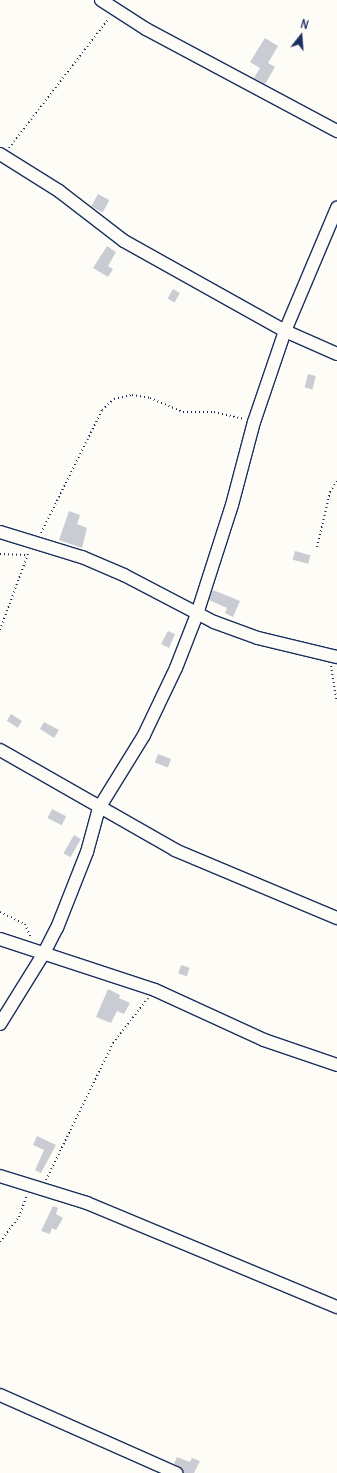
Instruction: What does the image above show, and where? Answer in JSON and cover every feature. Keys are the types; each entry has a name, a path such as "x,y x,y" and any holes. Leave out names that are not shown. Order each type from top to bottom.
{"street":[{"path":"101,0 160,36 337,131"},
{"path":"2,154 59,191 124,241 285,331 337,354"},
{"path":"0,1024 44,953 78,875 99,808 151,722 176,668 197,614 232,505 254,422 285,331 337,208"},
{"path":"0,532 89,560 197,614 258,638 334,656"},
{"path":"0,750 99,808 175,850 337,918"},
{"path":"0,939 155,990 264,1040 337,1065"},
{"path":"0,1176 37,1186 109,1212 337,1307"},
{"path":"0,1395 176,1473"}],"path":[{"path":"2,154 116,9"},
{"path":"0,630 26,555 33,543 38,541 102,410 114,399 132,395 144,397 183,412 214,412 254,422"},
{"path":"317,547 330,492 337,481"},
{"path":"0,554 26,555"},
{"path":"334,656 337,702"},
{"path":"0,912 26,924 33,949"},
{"path":"0,1242 19,1217 37,1186 113,1043 155,990"}],"building":[{"path":"265,38 278,46 268,63 275,67 265,84 254,78 260,68 250,62"},
{"path":"98,194 109,200 103,213 91,206"},
{"path":"107,246 116,252 108,266 113,269 108,277 93,268"},
{"path":"173,289 180,293 174,303 168,299"},
{"path":"308,374 316,376 312,390 305,388"},
{"path":"69,511 80,515 77,524 87,528 82,548 59,540"},
{"path":"295,551 310,555 308,564 293,560"},
{"path":"213,590 240,601 233,617 225,613 227,608 209,600"},
{"path":"168,631 175,634 169,648 161,644"},
{"path":"11,714 22,721 18,728 7,721"},
{"path":"44,722 59,730 54,738 40,729"},
{"path":"158,754 171,759 168,767 155,762"},
{"path":"52,809 66,816 62,825 47,818"},
{"path":"74,835 81,839 70,857 64,853"},
{"path":"181,965 190,968 187,976 178,974"},
{"path":"108,989 120,995 119,998 130,1003 124,1014 117,1011 111,1023 96,1017"},
{"path":"37,1136 56,1145 41,1173 35,1170 44,1150 33,1145"},
{"path":"53,1206 58,1208 56,1214 63,1218 56,1230 52,1228 50,1234 41,1231"},
{"path":"177,1457 190,1462 192,1458 200,1461 194,1473 183,1473 182,1468 174,1464"}]}
